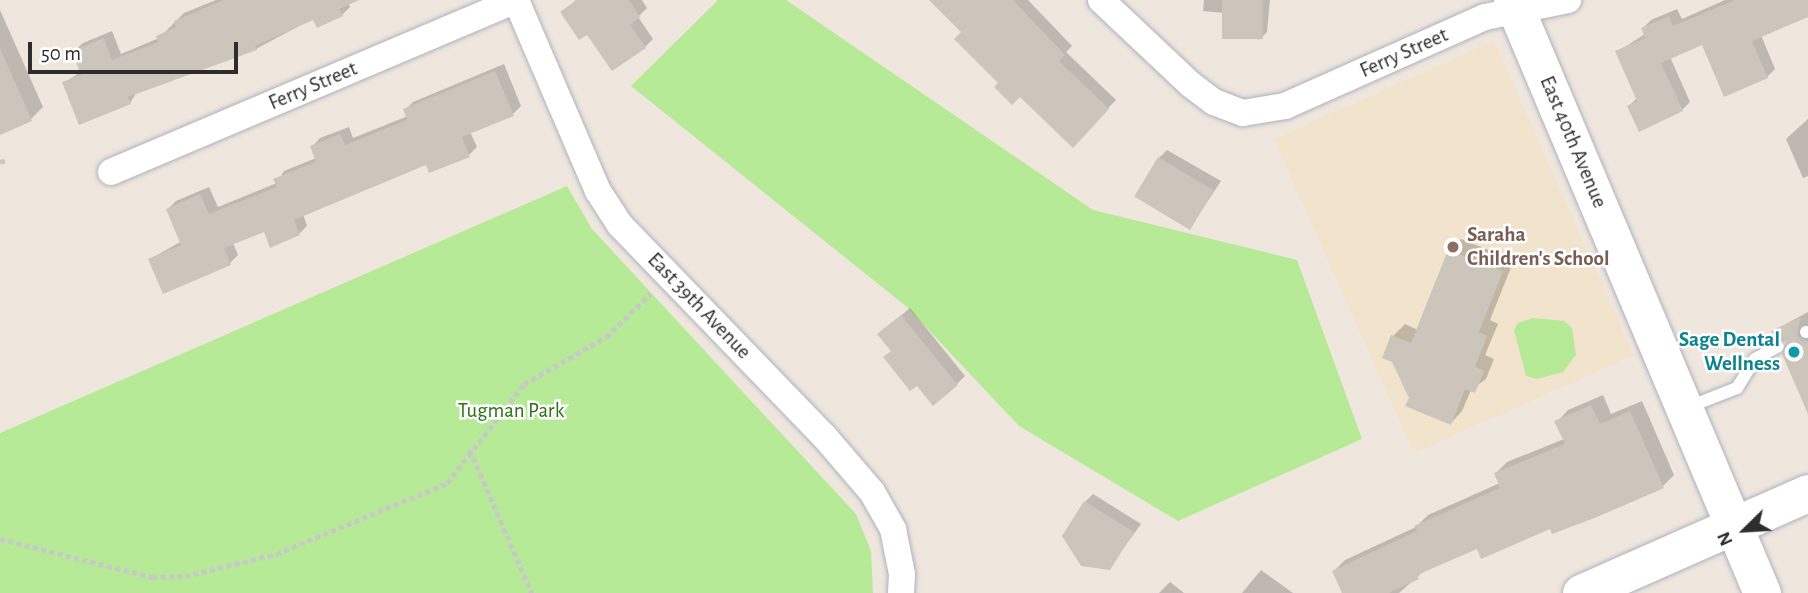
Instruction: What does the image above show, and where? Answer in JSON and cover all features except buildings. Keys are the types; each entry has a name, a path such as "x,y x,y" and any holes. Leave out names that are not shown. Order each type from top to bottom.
{"street":[{"name":"Ferry Street","path":"111,172 516,0"},
{"name":"East 39th Avenue","path":"516,0 598,191 620,225 824,436 872,492 893,529 902,574 901,593"},
{"name":"Ferry Street","path":"1101,0 1190,84 1214,102 1243,113 1286,106 1515,6 1568,0"},
{"name":"East 40th Avenue","path":"1515,6 1762,593"},
{"path":"1581,593 1808,493"}],"lane":[{"path":"1684,409 1737,387 1755,359 1778,346"}],"path":[{"path":"0,539 112,570 185,576 276,554 358,518 430,494 447,483 470,450 524,384 606,337 669,275"},
{"path":"470,450 532,593"}],"shaded area":[{"name":"Saraha Children's School","path":"1494,41 1634,355 1414,453 1274,139"}],"green space":[{"path":"718,0 786,0 1093,210 1297,260 1362,439 1178,521 1019,426 907,307 631,86"},
{"name":"Tugman Park","path":"567,186 592,229 856,514 871,551 873,593 0,593 0,433"},
{"path":"1533,318 1564,321 1572,328 1576,355 1563,372 1537,379 1526,376 1514,330 1518,323"}],"place":[{"name":"Saraha Children's School","path":"1453,247"},
{"name":"Sage Dental Wellness","path":"1794,352"}]}
